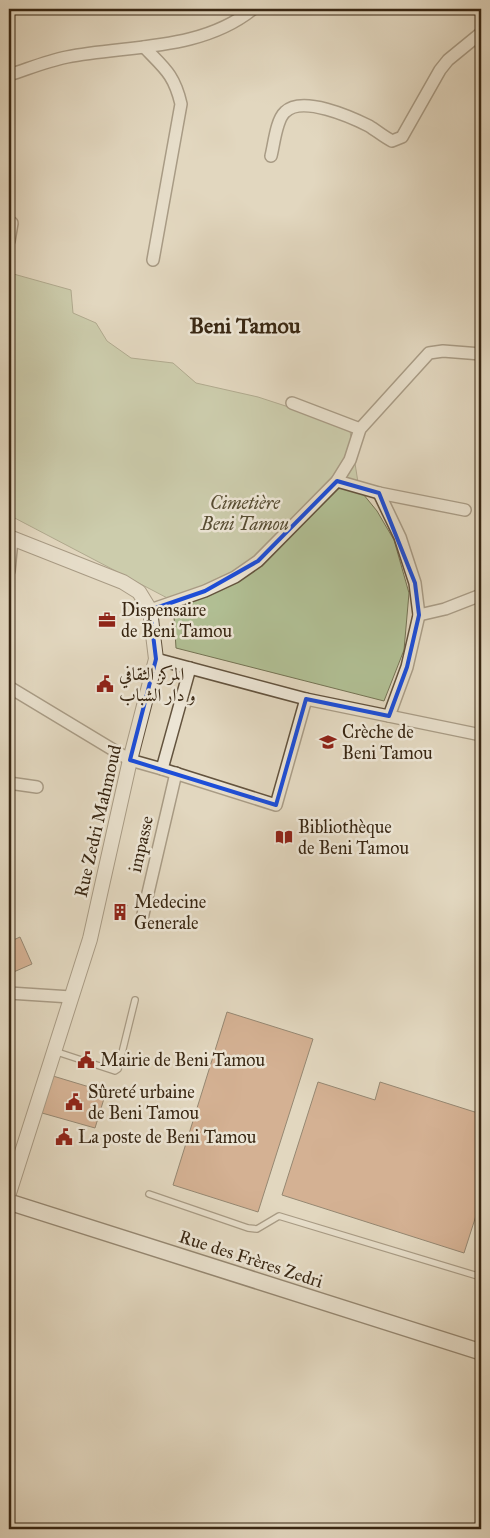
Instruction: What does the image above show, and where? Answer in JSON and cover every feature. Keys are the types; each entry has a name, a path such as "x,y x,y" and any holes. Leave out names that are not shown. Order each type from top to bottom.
{"main road":[{"name":"Rue des Frères Zedri","path":"9,1202 481,1352"}],"street":[{"path":"9,75 66,57 198,38 244,16 253,9"},
{"path":"271,156 280,120 285,111 303,105 324,108 357,120 371,127 392,142 397,140 402,137 440,70 448,60 481,33"},
{"path":"144,47 168,71 176,85 181,104 152,260"},
{"path":"9,241 12,223"},
{"path":"150,610 205,590 235,576 258,561 337,481 350,460 360,429 429,353 443,351 481,354"},
{"path":"292,403 360,429"},
{"path":"337,481 379,493 466,510"},
{"path":"379,493 400,537 415,583 419,615 407,667 389,716"},
{"path":"9,571 10,538"},
{"name":"Rue Zedri Mahmoud","path":"9,1193 90,939 130,760 156,659 150,610 139,592 123,582 10,538"},
{"path":"419,615 445,609 481,595"},
{"path":"156,659 306,700 481,735"},
{"path":"162,769 190,668"},
{"path":"9,687 130,760 276,805 306,700"},
{"name":"impasse","path":"141,923 176,773"},
{"path":"9,783 37,787"},
{"path":"9,993 71,997"}],"lane":[{"path":"54,1051 115,1071 118,1069 135,1000"},
{"path":"149,1194 248,1228 257,1229 279,1216 481,1277"}],"highlighted area":[{"path":"337,481 379,493 415,583 419,615 407,667 389,716 306,699 276,805 130,760 156,659 150,610 205,591 258,561"}],"green space":[{"name":"Cimetière Beni Tamou","path":"10,273 71,290 73,313 96,323 107,341 131,358 173,363 196,383 258,397 304,412 350,431 359,489 377,511 394,540 409,593 404,650 384,701 176,648 173,601 9,515"}],"building":[{"name":"Medecine Generale","path":"117,903 127,905 123,920 114,918"},
{"path":"20,937 32,964 9,974 9,942"},
{"path":"227,1012 313,1039 258,1212 173,1185"},
{"name":"Sûreté urbaine de Beni Tamou","path":"53,1076 106,1092 95,1128 42,1113"},
{"path":"318,1082 375,1100 380,1082 481,1114 481,1200 464,1253 282,1195"}],"place":[{"name":"Dispensaire de Beni Tamou","path":"107,620"},
{"name":"المركز الثقافي و دار الشباب","path":"105,684"},
{"name":"Crèche de Beni Tamou","path":"328,742"},
{"name":"Bibliothèque de Beni Tamou","path":"284,837"},
{"name":"Medecine Generale","path":"120,912"},
{"name":"Mairie de Beni Tamou","path":"86,1060"},
{"name":"Sûreté urbaine de Beni Tamou","path":"74,1102"},
{"name":"La poste de Beni Tamou","path":"64,1137"}],"district":[{"name":"Beni Tamou","path":"245,325"}]}
